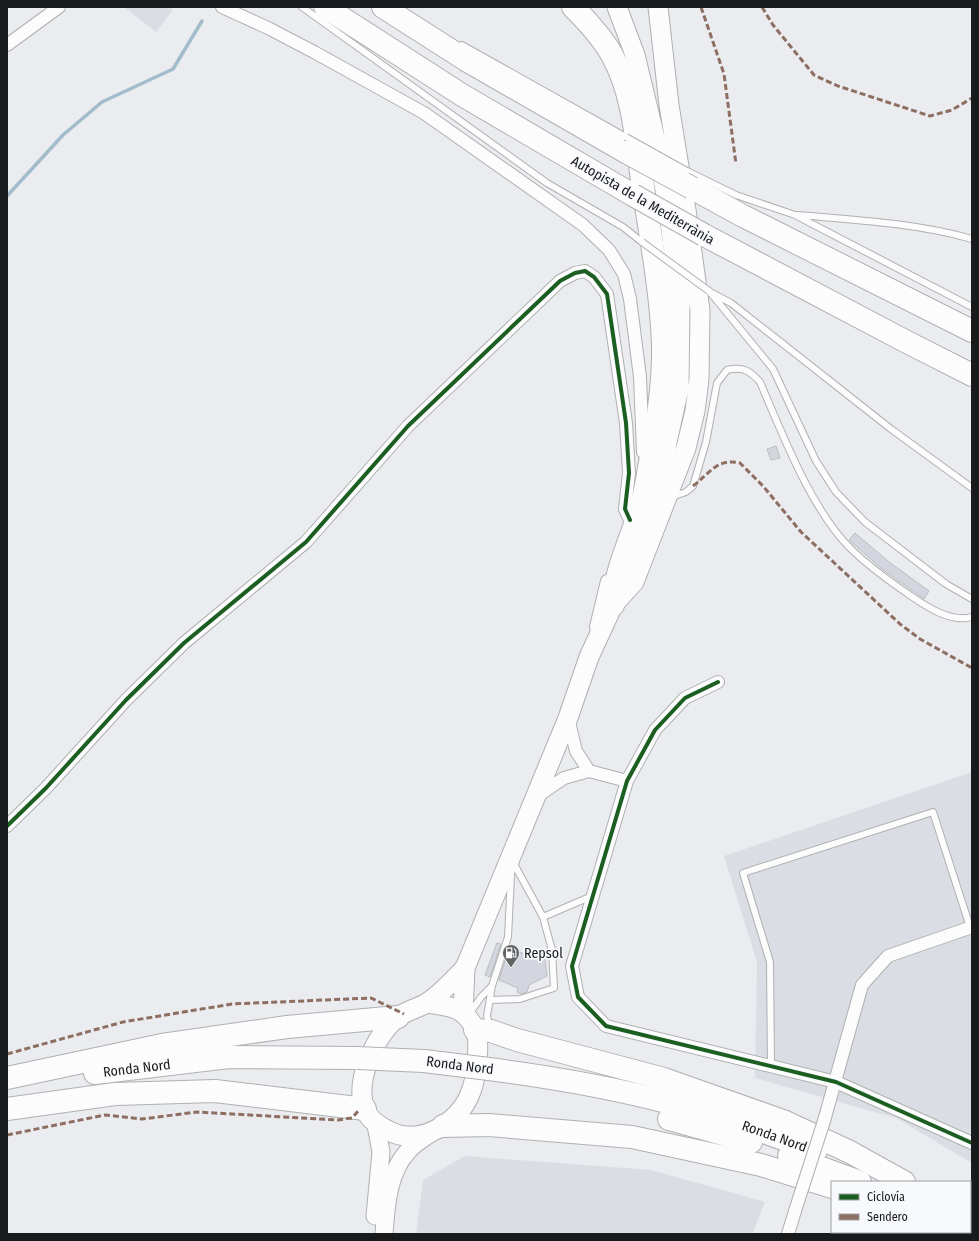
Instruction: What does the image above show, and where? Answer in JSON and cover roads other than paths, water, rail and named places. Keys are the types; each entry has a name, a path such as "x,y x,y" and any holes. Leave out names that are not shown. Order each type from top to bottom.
{"highway":[{"name":"Autopista de la Mediterrània","path":"325,7 462,95 633,195 704,235 863,320 972,374"},
{"path":"573,7 596,30 613,56 633,113 657,276 663,345 659,410 646,490 614,585 613,605"},
{"path":"392,9 466,60 690,179 743,216 972,331"},
{"path":"7,1078 162,1045 287,1027 398,1017"},
{"path":"474,1023 517,1040 664,1079 775,1118 850,1152 902,1181"},
{"name":"Ronda Nord","path":"7,1088 97,1072 229,1057 355,1064"},
{"name":"Ronda Nord","path":"7,1099 94,1084 170,1074 424,1061 541,1088 602,1100 647,1112 755,1143 857,1181"},
{"name":"Ronda Nord","path":"486,1075 545,1076 651,1098 725,1118 895,1181"},
{"path":"7,1109 115,1094 215,1091 370,1117"},
{"path":"437,1130 489,1125 632,1137 761,1165 831,1187"}],"main road":[{"path":"465,968 474,1023 478,1064 470,1095 458,1111 437,1130 419,1136 396,1135 370,1117 362,1084 370,1054 382,1034 398,1017 427,1003 446,988 465,968 536,798 568,718 589,658 613,605 656,492 679,388 680,304 668,205 655,138 635,55 617,7"},
{"path":"654,7 651,39 655,138"},
{"path":"613,605 634,582 686,448 695,411 699,379 700,310 669,105 658,7"},
{"path":"427,1003 447,1006 474,1023"}],"street":[{"path":"7,45 59,7"},
{"path":"222,7 308,48 424,113 583,225 609,250 624,274 630,299 640,377 644,440 641,480 630,520 606,584 589,658"},
{"path":"7,826 46,788 126,700 184,643 306,542 414,420 560,281 575,273 585,271 594,277 607,294 626,423 629,473 625,509 630,520"},
{"path":"718,682 685,698 655,730 627,781 572,966 578,998 606,1026 836,1082 972,1143"},
{"path":"568,718 576,751 589,772"},
{"path":"536,798 564,778 589,772 627,781"},
{"path":"788,1234 836,1082 862,985 888,956 971,927"},
{"path":"370,1117 381,1152 374,1234"},
{"path":"384,1234 386,1213 394,1174 408,1150 437,1130"}],"lane":[{"path":"302,7 547,183 623,227 709,291 731,303 891,429 972,488"},
{"path":"457,42 626,144"},
{"path":"690,179 795,215 972,307"},
{"path":"795,215 902,224 948,232 972,239"},
{"path":"709,291 773,369 816,461 836,492 865,522 946,584 972,599"},
{"path":"666,499 686,492 693,486 706,442 719,378 728,370 744,369 751,372 760,382 816,502 829,523 848,546 882,576 922,604 951,617 972,616"},
{"path":"771,1066 770,962 743,873 933,812 971,927"},
{"path":"491,1000 520,999 554,988 552,950 543,917 511,858"},
{"path":"474,1023 487,1016 491,1000 492,986 508,937 511,858"},
{"path":"543,917 594,895"},
{"path":"474,1023 481,997 492,986"}],"waterway":[{"path":"7,196 63,135 102,102 173,69 202,21"}],"place":[{"name":"Repsol","path":"511,968"}]}
